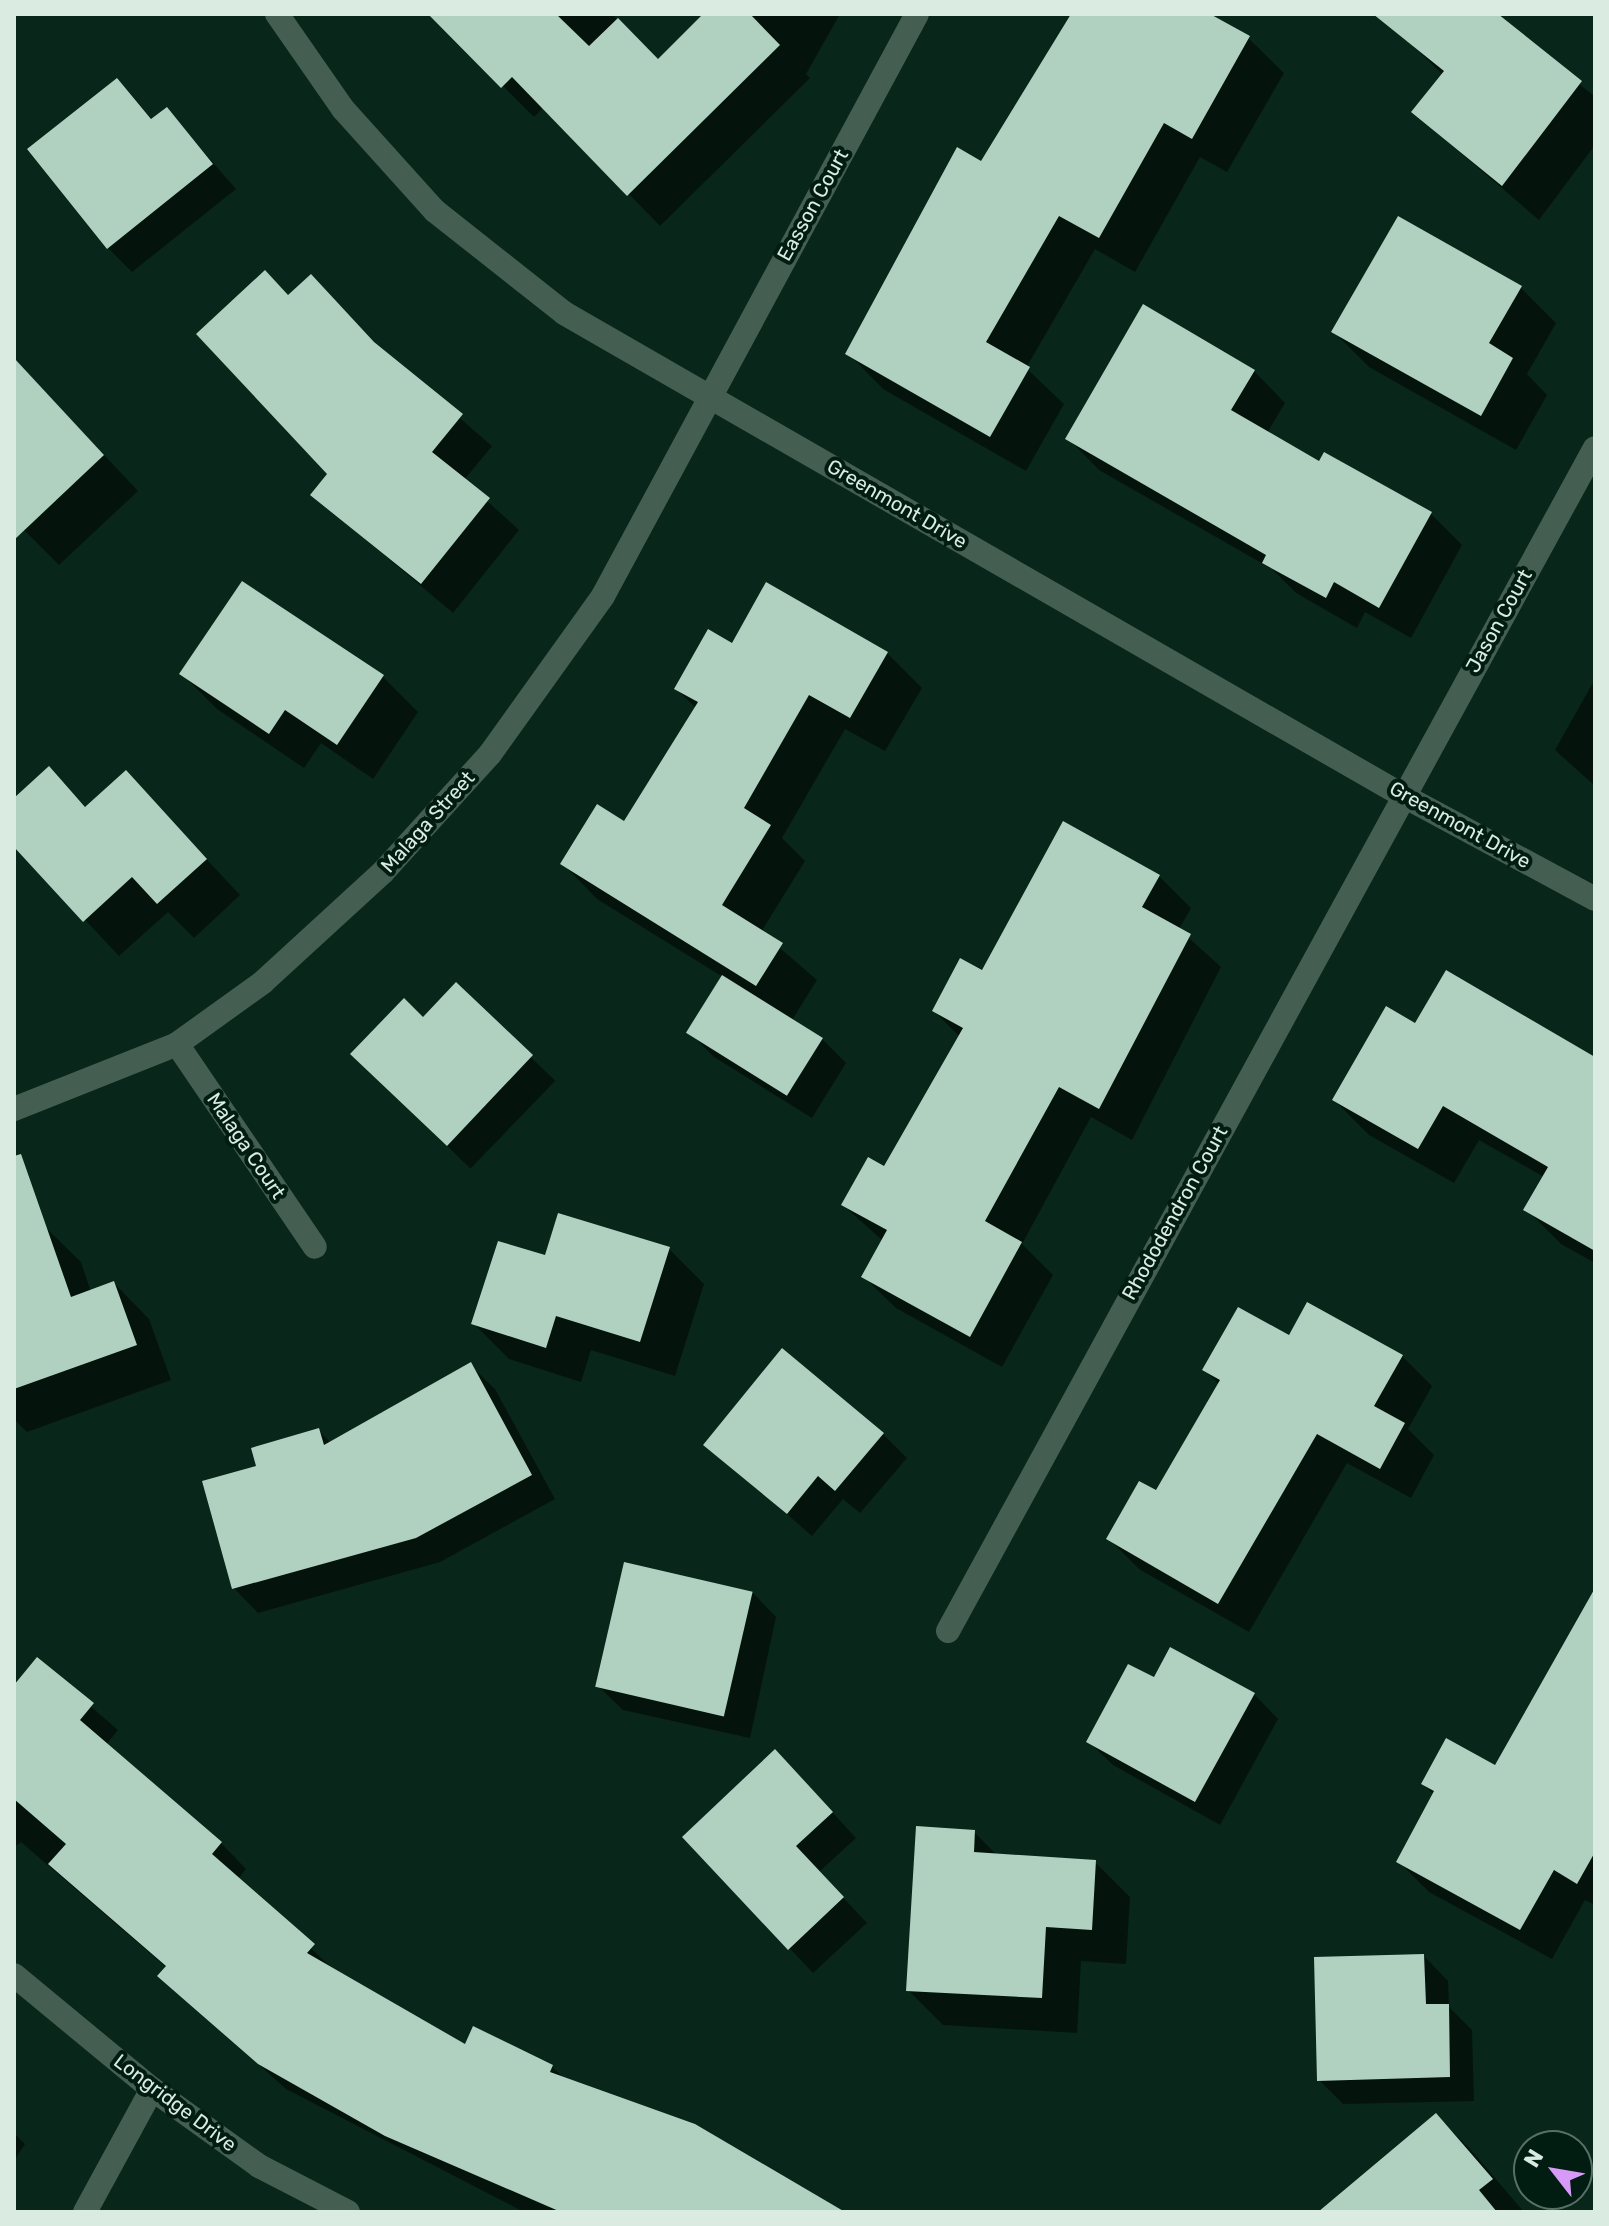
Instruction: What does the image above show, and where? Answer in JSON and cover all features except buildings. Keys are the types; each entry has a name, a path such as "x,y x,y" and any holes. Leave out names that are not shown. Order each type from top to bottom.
{"street":[{"name":"Greenmont Drive","path":"277,14 343,109 435,211 564,313 1402,795 1595,899"},
{"name":"Easson Court","path":"709,396 917,14"},
{"name":"Malaga Street","path":"14,1109 177,1044 262,983 383,872 490,754 603,596 709,396"},
{"name":"Jason Court","path":"1402,795 1595,448"},
{"name":"Rhododendron Court","path":"948,1631 1402,795"},
{"name":"Malaga Court","path":"177,1044 315,1247"},
{"name":"Longridge Drive","path":"14,1975 152,2089 259,2166 348,2212"},
{"path":"85,2212 152,2089"}]}
